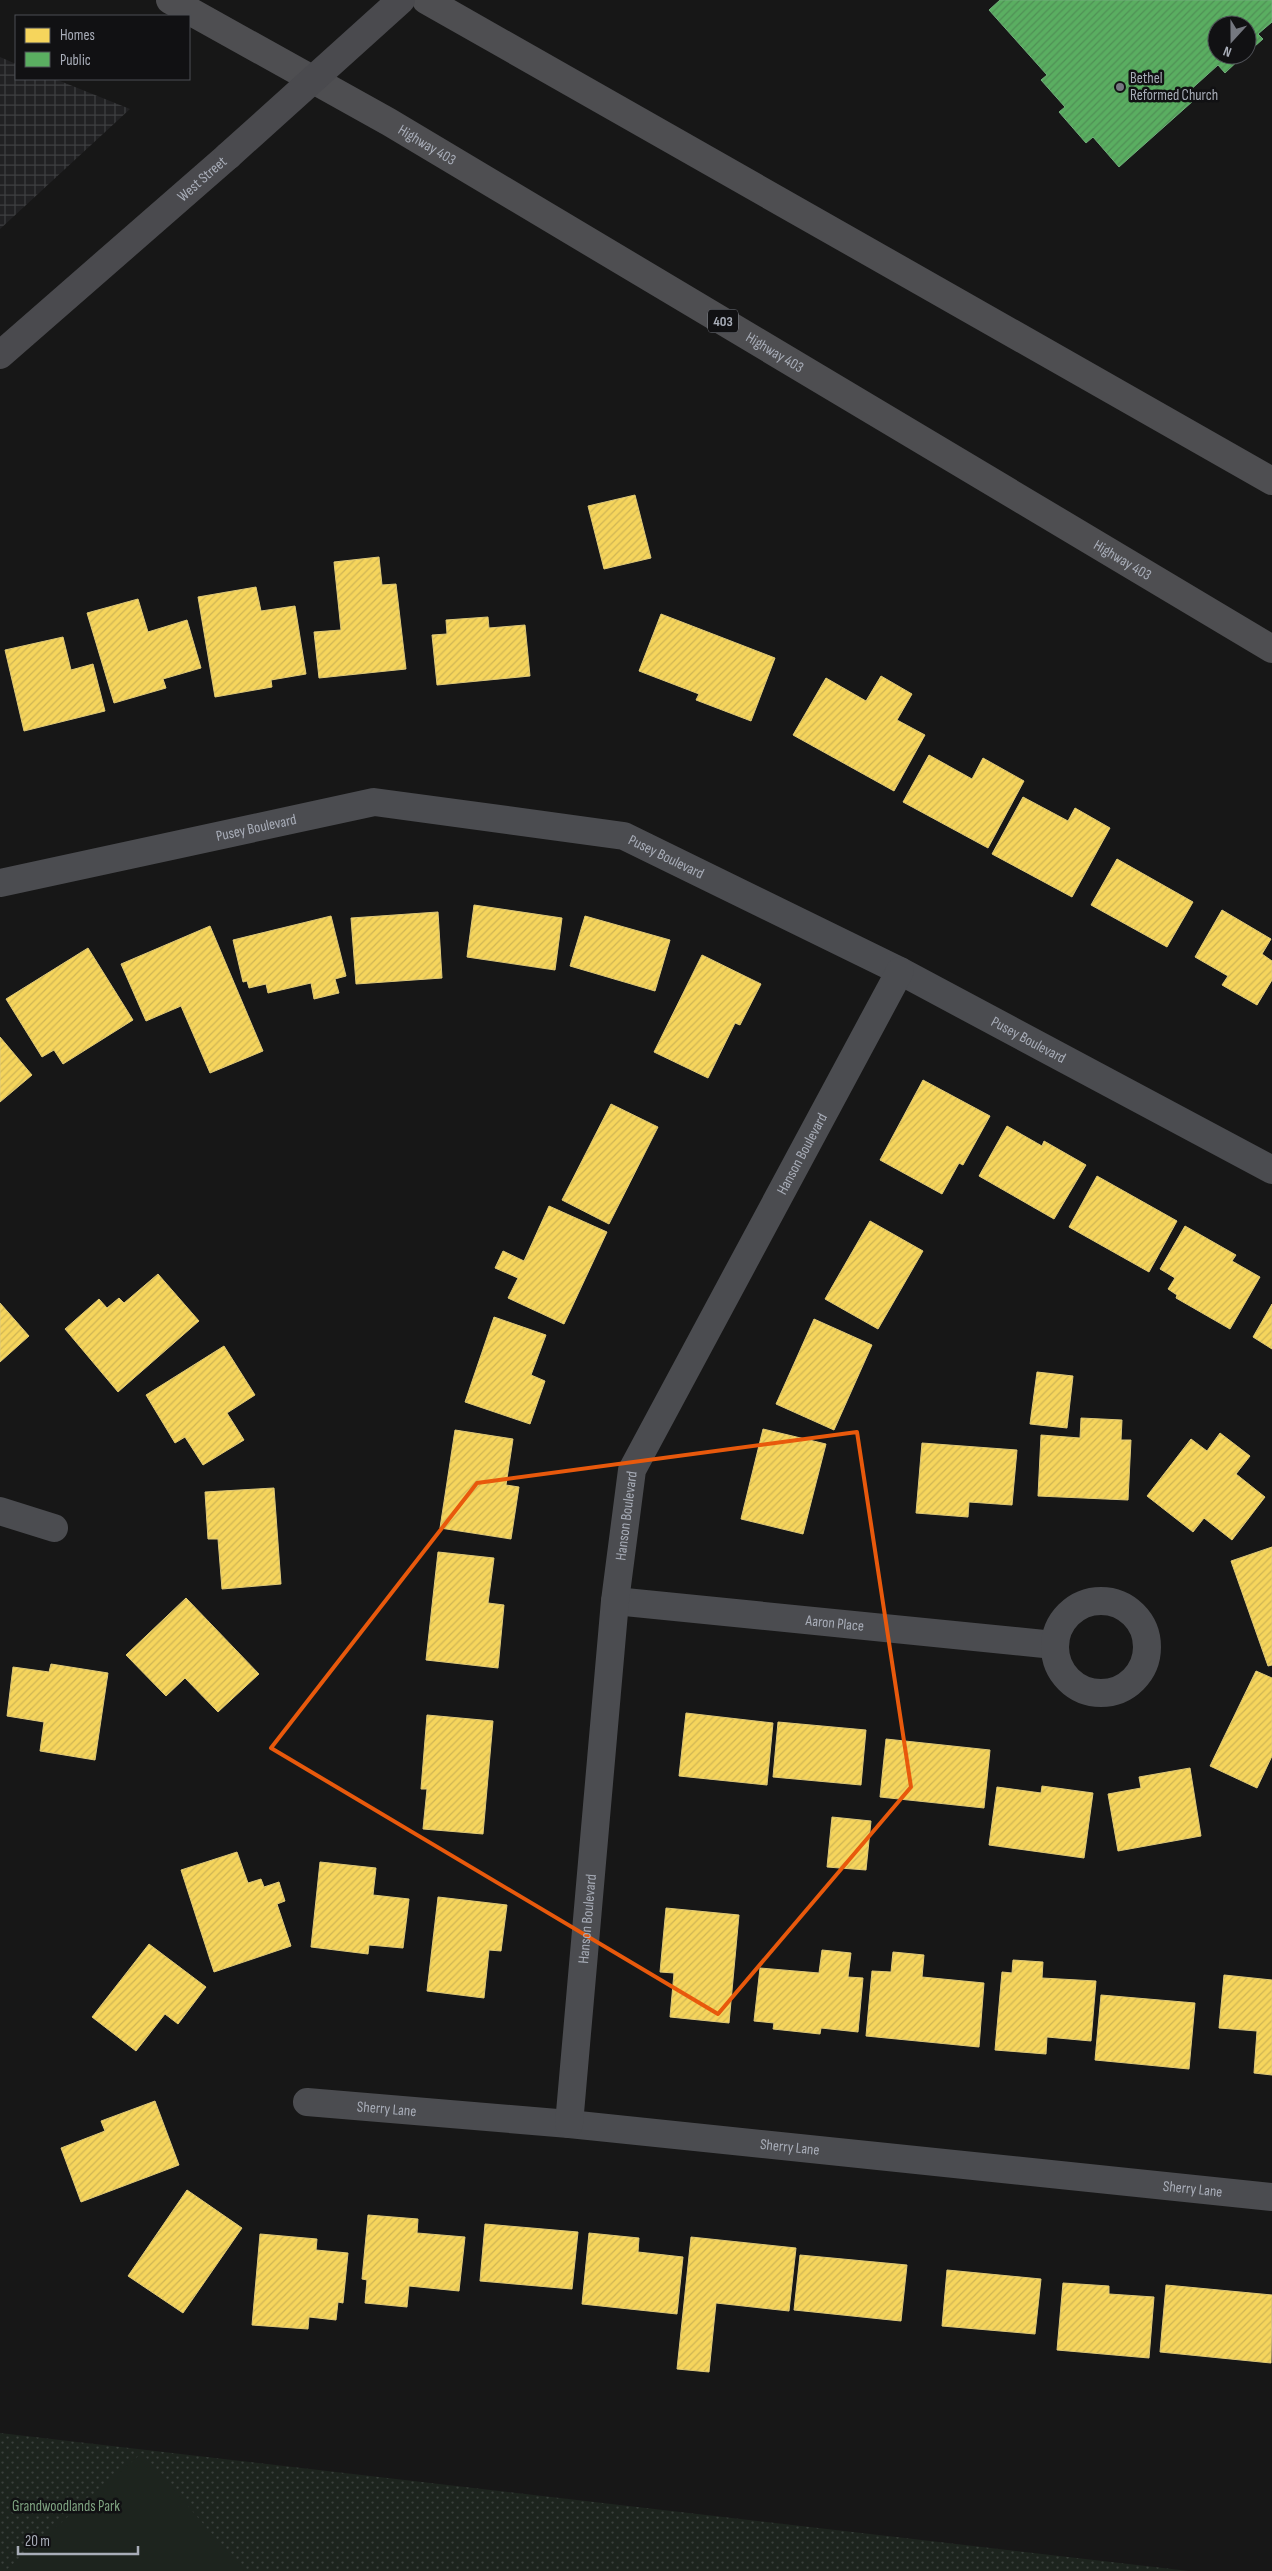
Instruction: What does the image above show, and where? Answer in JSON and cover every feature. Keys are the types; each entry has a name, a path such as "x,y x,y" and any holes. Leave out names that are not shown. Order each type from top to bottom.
{"highway":[{"name":"Highway 403","path":"170,0 389,122 1272,649"},
{"path":"426,0 1272,481"}],"main road":[{"name":"West Street","path":"0,355 228,156 401,0"}],"street":[{"name":"Pusey Boulevard","path":"0,883 374,802 624,836 900,971 1272,1170"},
{"name":"Hanson Boulevard","path":"569,2124 615,1601 632,1470 900,971"},
{"path":"0,1511 54,1528"},
{"name":"Aaron Place","path":"615,1601 1054,1645"},
{"name":"Sherry Lane","path":"307,2102 569,2124 1272,2197"}],"highlighted area":[{"path":"857,1432 911,1787 718,2014 271,1748 477,1483"}],"shaded area":[{"path":"0,57 15,64 15,80 58,80 130,109 0,229"}],"green space":[{"name":"Grandwoodlands Park","path":"0,2433 1189,2571 0,2571"},
{"path":"142,2453 244,2571 5,2571"}],"building: Homes":[{"path":"635,495 651,558 604,569 588,506"},
{"path":"379,557 382,585 396,584 406,669 319,678 314,632 341,630 334,562"},
{"path":"256,587 261,611 295,606 306,674 271,680 272,687 215,697 198,597"},
{"path":"138,599 148,632 187,620 201,668 163,679 166,688 114,703 87,613"},
{"path":"661,614 775,658 751,721 696,700 699,694 639,671"},
{"path":"488,617 489,628 525,625 530,676 437,685 432,635 447,634 446,620"},
{"path":"63,637 71,670 93,664 105,711 24,731 5,650"},
{"path":"881,676 912,694 897,720 925,735 894,791 793,735 826,678 866,701"},
{"path":"929,755 972,779 983,758 1024,781 988,848 903,802"},
{"path":"1023,797 1068,821 1075,808 1110,828 1072,897 992,854"},
{"path":"1117,859 1193,902 1167,947 1091,905"},
{"path":"474,905 562,918 555,970 467,957"},
{"path":"1222,910 1271,939 1262,954 1272,961 1272,980 1257,1005 1222,985 1228,976 1195,957"},
{"path":"438,912 442,978 356,984 351,918"},
{"path":"331,916 346,976 335,979 339,993 314,999 311,983 268,993 266,984 249,988 247,981 243,982 233,940"},
{"path":"585,916 670,940 655,991 570,966"},
{"path":"210,926 263,1051 210,1073 181,1006 146,1021 121,964"},
{"path":"88,948 133,1020 63,1064 54,1050 42,1057 6,999"},
{"path":"702,955 761,984 740,1025 735,1023 708,1078 654,1052"},
{"path":"0,1037 32,1075 0,1102"},
{"path":"923,1080 990,1116 963,1165 959,1163 942,1194 880,1160"},
{"path":"611,1104 658,1127 609,1224 562,1200"},
{"path":"1007,1126 1042,1146 1044,1141 1086,1165 1054,1219 979,1176"},
{"path":"1097,1176 1177,1221 1149,1272 1069,1227"},
{"path":"549,1206 607,1232 564,1324 508,1298 518,1278 495,1268 503,1251 524,1261"},
{"path":"870,1221 923,1251 878,1329 825,1299"},
{"path":"1185,1226 1236,1255 1232,1261 1260,1277 1230,1329 1176,1298 1177,1295 1168,1289 1175,1278 1160,1269"},
{"path":"158,1274 199,1321 118,1392 65,1329 99,1299 107,1308 119,1298 124,1303"},
{"path":"0,1303 29,1336 0,1362"},
{"path":"1272,1304 1272,1349 1253,1337"},
{"path":"494,1317 546,1335 531,1375 545,1381 530,1424 465,1402"},
{"path":"814,1319 872,1345 834,1430 776,1404"},
{"path":"224,1346 255,1395 227,1413 244,1440 203,1465 185,1437 175,1443 146,1395"},
{"path":"1037,1372 1073,1376 1067,1428 1030,1424"},
{"path":"1081,1418 1122,1420 1121,1440 1131,1440 1128,1500 1038,1496 1041,1435 1080,1438"},
{"path":"763,1429 826,1444 803,1534 741,1519"},
{"path":"455,1430 513,1439 506,1485 519,1487 511,1539 440,1528"},
{"path":"1220,1433 1250,1456 1236,1474 1265,1497 1232,1540 1204,1518 1193,1532 1147,1496 1191,1439 1207,1451"},
{"path":"922,1443 1017,1450 1012,1505 969,1502 968,1517 916,1513"},
{"path":"274,1488 281,1584 222,1589 218,1539 208,1539 205,1492"},
{"path":"1272,1547 1272,1665 1268,1666 1231,1561"},
{"path":"438,1552 494,1558 488,1603 504,1605 498,1668 426,1660"},
{"path":"186,1598 259,1674 218,1712 185,1678 166,1696 126,1655"},
{"path":"51,1664 108,1673 95,1760 40,1751 44,1722 7,1716 13,1667 49,1672"},
{"path":"1256,1671 1272,1678 1272,1756 1257,1788 1210,1766"},
{"path":"686,1713 773,1723 767,1785 679,1776"},
{"path":"427,1715 493,1721 483,1834 423,1829 427,1789 421,1789"},
{"path":"778,1722 866,1730 861,1785 773,1777"},
{"path":"886,1739 990,1750 984,1808 880,1797"},
{"path":"1190,1768 1201,1836 1118,1851 1108,1794 1141,1788 1139,1777"},
{"path":"1042,1786 1093,1793 1084,1858 989,1845 997,1787 1041,1793"},
{"path":"832,1817 871,1821 866,1870 827,1867"},
{"path":"237,1852 248,1883 261,1879 264,1887 279,1882 285,1901 277,1904 291,1946 214,1972 181,1870"},
{"path":"320,1862 376,1868 373,1895 409,1899 403,1948 369,1945 368,1954 311,1947"},
{"path":"438,1897 507,1905 501,1951 489,1950 484,1998 427,1991"},
{"path":"666,1908 739,1915 729,2023 670,2017 674,1973 660,1972"},
{"path":"149,1944 206,1987 178,2024 165,2014 136,2051 92,2017"},
{"path":"822,1950 851,1953 848,1977 863,1978 858,2032 821,2028 820,2034 773,2029 774,2023 754,2021 760,1968 819,1973"},
{"path":"893,1952 924,1955 922,1977 984,1983 979,2047 866,2036 872,1971 891,1972"},
{"path":"1013,1960 1043,1962 1042,1978 1096,1981 1091,2041 1047,2037 1046,2054 995,2050 1002,1972 1012,1973"},
{"path":"1224,1975 1272,1980 1272,2075 1254,2073 1257,2031 1219,2028"},
{"path":"1101,1995 1195,2003 1189,2069 1095,2060"},
{"path":"155,2101 179,2165 81,2202 61,2148 105,2131 101,2121"},
{"path":"187,2190 242,2228 183,2313 128,2276"},
{"path":"368,2215 418,2219 417,2233 465,2237 459,2291 409,2286 407,2307 365,2303 367,2280 362,2279"},
{"path":"485,2224 578,2232 572,2289 480,2281"},
{"path":"589,2233 639,2238 638,2252 683,2257 677,2314 582,2304"},
{"path":"260,2234 317,2239 316,2250 348,2253 343,2303 338,2302 336,2320 309,2317 308,2329 252,2325"},
{"path":"691,2237 796,2248 789,2311 716,2303 709,2372 677,2369"},
{"path":"800,2255 907,2265 901,2321 794,2310"},
{"path":"947,2270 1041,2279 1035,2334 942,2326"},
{"path":"1063,2283 1109,2286 1109,2294 1154,2297 1149,2358 1057,2350"},
{"path":"1166,2285 1272,2295 1271,2363 1160,2352"}],"building: Public":[{"name":"Bethel Reformed Church","path":"1000,0 1272,0 1272,22 1258,34 1263,39 1257,44 1257,15 1207,15 1207,65 1218,65 1187,93 1193,101 1119,167 1093,137 1086,143 1059,112 1065,107 1041,80 1047,75 989,10"},
{"name":"Bethel Reformed Church","path":"1218,65 1233,65 1225,73"}],"place":[{"name":"Bethel Reformed Church","path":"1120,87"}]}
